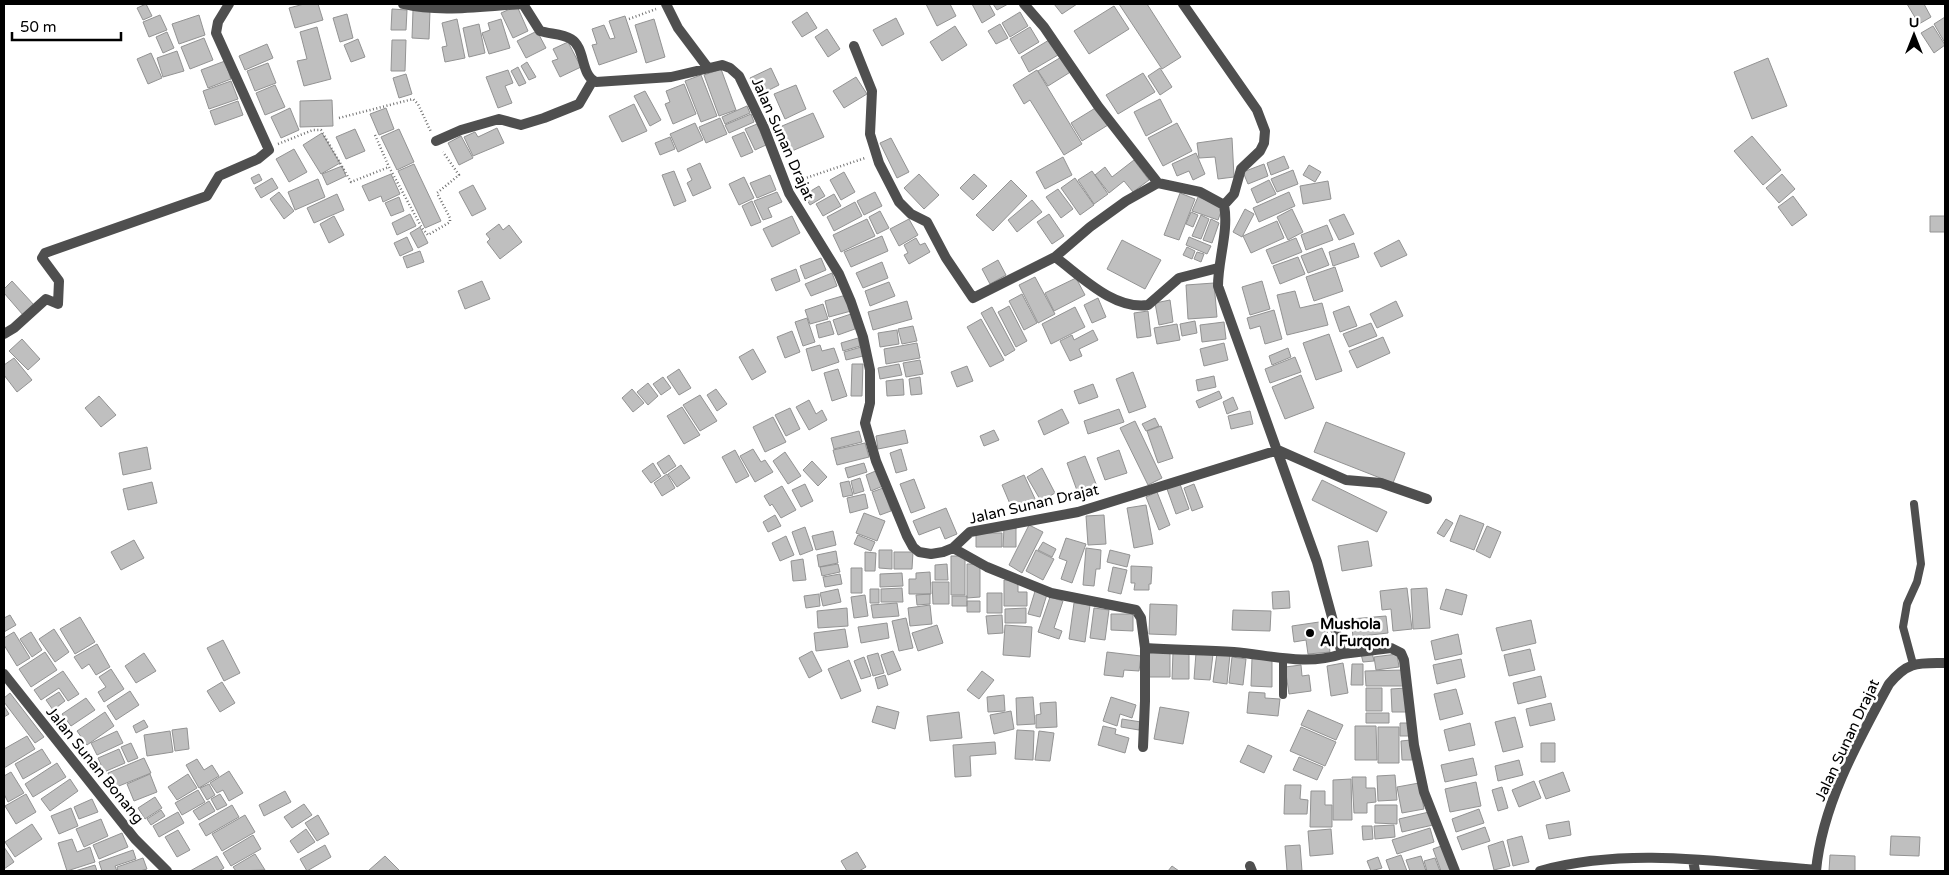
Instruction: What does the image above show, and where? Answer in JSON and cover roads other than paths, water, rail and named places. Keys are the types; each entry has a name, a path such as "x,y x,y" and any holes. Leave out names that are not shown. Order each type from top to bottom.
{"street":[{"path":"4,334 14,328 46,299 58,304 58,281 42,258 45,254 207,196 219,176 266,154 270,148 216,33 218,22 229,4"},
{"path":"403,4 424,9 523,4 540,31 566,37 578,45 593,80 582,101 544,118 521,125 499,119 461,130 436,141"},
{"path":"666,4 678,28 708,68"},
{"path":"1024,4 1044,27 1098,106 1158,183 1200,192 1224,205"},
{"path":"1183,4 1257,110 1265,130 1264,143 1260,150 1241,169 1234,194 1224,205"},
{"path":"854,46 872,92 870,134 875,153 899,202 912,214 927,222 946,258 972,298 1055,257 1090,227 1126,201 1158,183"},
{"name":"Jalan Sunan Drajat","path":"593,80 601,82 671,76 722,66 730,68 739,76 764,128 787,186 800,212 839,274 851,302 863,337 870,370 870,403 865,423 876,461 907,536 913,547 919,552 930,554 953,548 970,532 1078,512 1278,450"},
{"path":"1224,205 1226,217 1218,268 1218,286 1317,562 1342,654"},
{"path":"1055,257 1108,295 1132,305 1141,306 1148,305 1179,278 1218,268"},
{"path":"1278,450 1346,480 1381,483 1426,499"},
{"path":"953,548 987,567 1052,593 1136,610 1142,618 1145,648 1143,747"},
{"path":"1145,648 1234,652 1309,660 1391,648 1401,653 1404,660 1414,745 1424,792 1455,871"},
{"path":"1913,664 1945,664"},
{"name":"Jalan Sunan Drajat","path":"1816,870 1823,833 1836,791 1868,723 1889,684 1900,670 1913,664"},
{"name":"Jalan Sunan Bonang","path":"4,674 135,839 167,871"},
{"path":"4,695 14,689"},
{"path":"1540,871 1591,862 1649,857 1816,870"},
{"path":"1693,860 1694,871"}],"lane":[{"path":"1913,664 1903,627 1907,604 1917,582 1921,564 1914,504"},
{"path":"1283,658 1283,695"}],"place":[{"name":"Mushola Al Furqon","path":"1310,633"}]}
